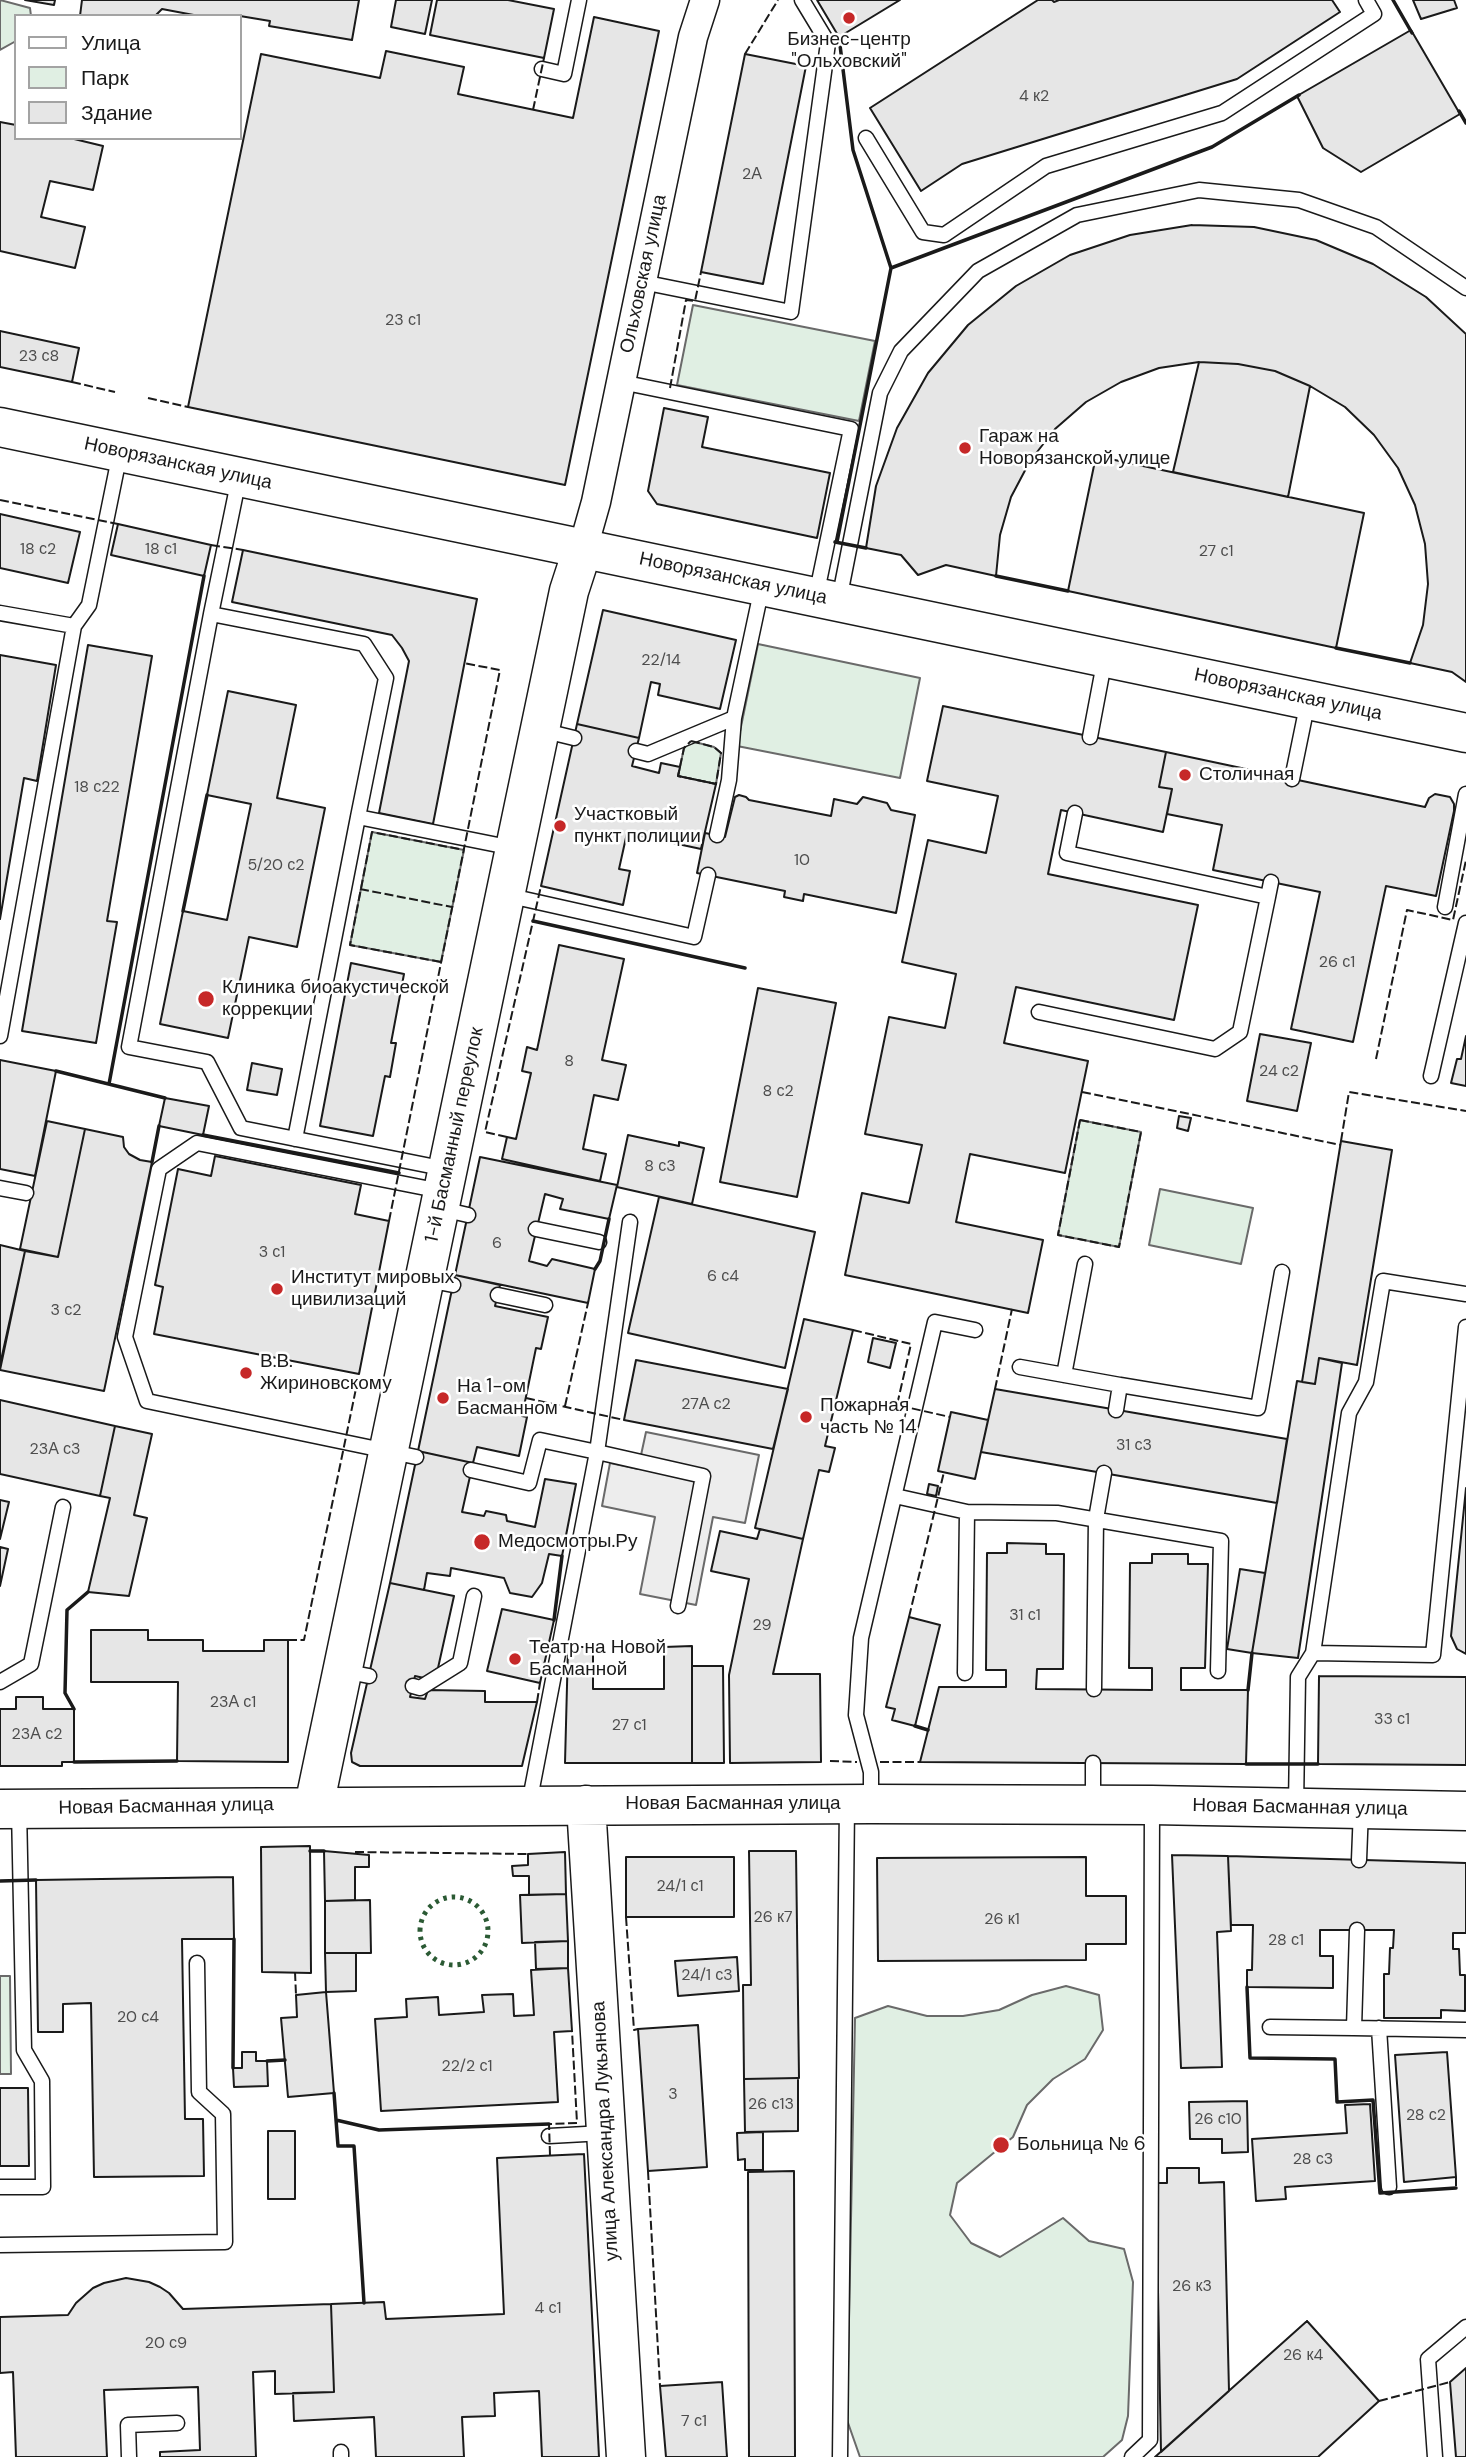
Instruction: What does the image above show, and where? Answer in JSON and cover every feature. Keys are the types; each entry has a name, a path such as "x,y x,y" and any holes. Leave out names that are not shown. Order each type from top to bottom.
{"street":[{"name":"Ольховская улица","path":"583,548 596,502 693,37 705,0"},
{"name":"Новорязанская улица","path":"0,426 1466,733"},
{"name":"1-й Басманный переулок","path":"314,1806 356,1673 402,1454 438,1282 449,1196 515,848 557,734 569,591 583,548"},
{"name":"Новая Басманная улица","path":"9,1809 859,1804 1152,1805 1466,1811"},
{"name":"улица Александра Лукьянова","path":"586,1805 626,2457"}],"lane":[{"path":"542,69 564,74 579,0"},
{"path":"642,282 791,312 828,43 802,0"},
{"path":"866,138 923,232 944,235 1046,166 1222,113 1374,14 1366,0"},
{"path":"827,599 880,393 901,351 978,271 1077,215 1199,190 1299,200 1376,227 1466,288"},
{"path":"621,382 851,429 827,599"},
{"path":"0,1036 74,626 89,605 120,452"},
{"path":"239,477 129,1048 207,1062 241,1128 295,1139 449,1196"},
{"path":"717,835 729,780 734,718 763,585"},
{"path":"0,612 74,626"},
{"path":"211,614 364,644 386,678 295,1139"},
{"path":"1090,737 1106,657"},
{"path":"1292,779 1308,700"},
{"path":"636,751 648,754 734,718"},
{"path":"1445,907 1466,794"},
{"path":"1074,813 1067,853 1268,897"},
{"path":"358,817 515,848"},
{"path":"505,894 694,937 708,875"},
{"path":"1039,1012 1215,1048 1240,1032 1271,882"},
{"path":"1431,1076 1466,923"},
{"path":"402,1454 147,1401 125,1337 159,1169 197,1143 449,1196"},
{"path":"0,1188 26,1193"},
{"path":"528,1805 597,1452 630,1222"},
{"path":"536,1229 599,1242"},
{"path":"1064,1375 1085,1264"},
{"path":"1020,1367 1258,1408 1282,1272"},
{"path":"1296,1807 1298,1677 1313,1653 1349,1413 1366,1382 1383,1281 1466,1294"},
{"path":"498,1295 545,1305"},
{"path":"841,2457 859,1804 871,1772 856,1715 861,1638 935,1322 975,1330"},
{"path":"1313,1653 1433,1655 1466,1327"},
{"path":"1115,1410 1120,1385"},
{"path":"471,1470 529,1483 540,1440 703,1476 678,1606"},
{"path":"1094,1689 1096,1519 1104,1474"},
{"path":"895,1496 967,1512 1056,1513 1221,1541 1217,1671"},
{"path":"0,1682 31,1664 63,1507"},
{"path":"965,1673 967,1512"},
{"path":"413,1686 420,1688 460,1663 474,1596"},
{"path":"1093,1763 1093,1805"},
{"path":"1132,2457 1150,2440 1152,1805"},
{"path":"0,2187 43,2187 42,2081 24,2049 9,1809"},
{"path":"1359,1860 1361,1809"},
{"path":"1354,2028 1357,1930"},
{"path":"0,2245 225,2242 223,2115 199,2092 197,1963"},
{"path":"1270,2027 1466,2029"},
{"path":"1379,2028 1389,2187"},
{"path":"549,2136 605,2133"},
{"path":"1435,2457 1428,2359 1466,2328"},
{"path":"129,2457 128,2425 177,2423"}],"green space":[{"path":"0,0 30,8 31,14 14,14 14,42 0,50"},
{"path":"693,305 875,341 859,421 677,385"},
{"path":"758,644 920,678 900,778 737,746"},
{"path":"691,741 714,747 721,753 716,784 678,776 684,748"},
{"path":"372,832 464,850 441,962 350,945"},
{"path":"1080,1120 1141,1132 1119,1247 1058,1235"},
{"path":"1160,1189 1253,1208 1241,1264 1149,1245"},
{"path":"0,1976 10,1976 11,2074 0,2074"},
{"path":"1066,1986 1099,1995 1103,2030 1085,2059 1053,2079 1027,2105 1013,2137 957,2183 950,2215 971,2243 1000,2257 1063,2218 1089,2241 1124,2249 1133,2282 1128,2416 1122,2440 1103,2457 860,2457 847,2420 855,2018 888,2006 927,2016 963,2016 999,2010 1032,1995"}],"shaded area":[{"path":"646,1432 759,1455 745,1523 713,1517 696,1605 640,1594 655,1517 602,1506 610,1463 638,1469"}],"building":[{"path":"25,0 55,0 54,5"},
{"path":"82,0 359,0 352,40 269,26 270,21 242,16 242,14 188,14 162,9 157,14 80,14"},
{"path":"396,0 432,0 425,34 391,27"},
{"path":"437,0 508,0 554,9 544,58 430,35"},
{"name":"Бизнес-центр \"Ольховский\"","path":"817,0 900,0 839,37"},
{"path":"1038,0 1332,0 1340,12 1237,79 962,164 921,191 870,108"},
{"path":"1413,0 1454,0 1457,8 1421,19"},
{"path":"594,17 659,31 565,485 188,407 261,54 380,78 386,51 464,67 458,94 573,118"},
{"path":"1411,30 1460,114 1361,172 1323,148 1297,96"},
{"path":"745,54 806,66 763,284 701,272"},
{"path":"0,122 14,125 14,140 78,140 103,146 93,190 50,181 41,217 85,227 75,268 0,251"},
{"name":"Гараж на Новорязанской улице","path":"1192,225 1254,227 1316,240 1373,264 1426,297 1466,334 1466,682 1452,672 1410,663 1423,625 1428,584 1425,544 1415,505 1398,468 1374,435 1345,407 1310,386 1275,371 1238,364 1199,362 1159,368 1121,382 1086,402 1055,429 1030,461 1011,497 1000,535 996,576 946,565 918,575 901,555 866,548 876,486 897,428 928,373 968,325 1016,286 1070,255 1130,235"},
{"path":"0,331 79,348 72,382 0,367"},
{"path":"1199,362 1238,364 1275,371 1310,386 1288,497 1173,472"},
{"path":"664,408 708,417 702,447 830,473 817,538 657,504 648,491"},
{"path":"1096,456 1364,513 1336,648 1068,591"},
{"path":"0,514 80,532 68,583 0,568"},
{"path":"118,524 211,545 204,576 111,555"},
{"path":"243,550 477,599 433,824 379,813 409,661 402,648 392,635 232,602"},
{"path":"603,610 736,640 720,709 658,695 660,684 651,682 639,738 577,724"},
{"path":"88,645 152,656 107,921 117,922 96,1043 22,1031"},
{"path":"0,655 56,665 37,781 24,778 0,919"},
{"path":"228,691 296,705 277,798 325,808 297,947 249,937 228,1038 160,1024 183,911 227,920 251,804 207,795"},
{"path":"943,706 1166,752 1159,787 1172,789 1163,832 1061,810 1048,874 1198,905 1174,1020 1016,987 1004,1043 1088,1061 1065,1173 970,1154 956,1222 1043,1240 1028,1313 845,1275 862,1193 909,1203 922,1145 865,1134 889,1017 945,1028 956,974 902,962 928,840 986,853 998,796 927,781"},
{"path":"577,724 639,738 632,766 659,773 661,763 680,767 678,776 716,784 701,849 627,833 619,869 630,871 623,905 541,886"},
{"path":"1166,752 1425,807 1429,798 1435,794 1450,797 1454,811 1436,896 1386,886 1353,1042 1291,1029 1320,892 1213,870 1222,825 1167,814 1172,789 1159,787"},
{"path":"739,795 749,800 831,816 834,799 857,804 863,797 887,803 891,810 915,815 896,913 804,894 803,901 784,897 785,891 697,873 705,833 725,837 735,797"},
{"path":"559,945 624,959 602,1060 626,1065 618,1100 594,1095 583,1149 606,1154 600,1181 502,1159 507,1137 516,1139 531,1073 522,1071 527,1047 537,1050"},
{"path":"351,963 404,974 391,1043 396,1043 390,1077 385,1076 373,1136 320,1126"},
{"path":"758,988 836,1003 797,1197 720,1182"},
{"path":"1260,1034 1311,1043 1297,1111 1247,1101"},
{"path":"1466,1036 1466,1086 1451,1083 1457,1059 1461,1059"},
{"path":"0,1060 56,1071 35,1176 0,1169"},
{"path":"252,1063 282,1069 277,1095 247,1090"},
{"path":"165,1098 209,1106 203,1135 159,1126"},
{"path":"1179,1116 1191,1118 1188,1131 1177,1128"},
{"path":"47,1121 85,1129 58,1257 20,1249"},
{"path":"85,1129 123,1137 124,1147 129,1154 152,1162 104,1391 0,1370 25,1251 58,1257"},
{"path":"628,1135 679,1146 679,1142 704,1148 692,1204 617,1187"},
{"path":"1341,1141 1392,1150 1357,1365 1319,1358 1315,1384 1302,1382"},
{"path":"215,1156 361,1185 355,1214 389,1221 359,1374 154,1334 163,1287 155,1285 178,1169 211,1176"},
{"path":"480,1157 617,1185 609,1219 560,1209 563,1199 545,1194 529,1261 547,1266 552,1259 595,1269 588,1303 455,1275"},
{"path":"659,1197 815,1232 785,1368 628,1333"},
{"path":"0,1245 25,1251 0,1365"},
{"path":"455,1275 500,1285 495,1306 548,1317 541,1349 536,1348 522,1416 527,1417 519,1456 477,1447 473,1463 418,1451"},
{"name":"Пожарная часть № 14","path":"804,1319 853,1330 825,1446 835,1448 829,1472 819,1470 803,1539 755,1528"},
{"path":"873,1338 896,1343 890,1368 868,1362"},
{"path":"1319,1358 1342,1363 1298,1658 1252,1653 1297,1381 1315,1384"},
{"path":"636,1360 788,1389 773,1449 624,1420"},
{"path":"995,1389 1287,1439 1277,1503 981,1452"},
{"path":"0,1400 115,1426 100,1496 0,1474"},
{"path":"951,1412 988,1420 975,1479 938,1471"},
{"path":"115,1426 152,1434 134,1515 147,1518 129,1596 88,1592 110,1498 100,1496"},
{"path":"418,1451 473,1463 462,1512 484,1516 486,1511 506,1515 507,1521 535,1527 545,1479 576,1484 562,1556 549,1554 542,1583 532,1597 510,1593 504,1578 451,1568 450,1576 427,1573 424,1590 390,1583"},
{"path":"929,1484 938,1486 936,1496 927,1494"},
{"path":"1466,1488 1466,1654 1457,1649 1451,1636"},
{"path":"0,1500 9,1502 0,1539"},
{"path":"760,1529 803,1539 773,1674 820,1674 821,1762 730,1763 729,1675 749,1579 711,1571 720,1531 757,1539"},
{"path":"1007,1543 1046,1544 1046,1554 1064,1554 1063,1669 1037,1669 1036,1689 1152,1690 1152,1668 1129,1668 1130,1563 1152,1563 1152,1554 1188,1554 1188,1564 1208,1564 1205,1668 1181,1668 1181,1690 1248,1690 1246,1764 920,1762 939,1687 1006,1687 1006,1670 986,1670 987,1553 1007,1553"},
{"path":"0,1547 8,1549 0,1586"},
{"path":"1240,1569 1265,1573 1252,1653 1227,1649"},
{"path":"390,1583 454,1596 438,1668 424,1678 415,1676 410,1697 425,1699 428,1690 485,1691 485,1702 537,1702 522,1766 360,1766 352,1762 351,1753"},
{"path":"502,1609 554,1620 540,1683 487,1671"},
{"path":"909,1617 940,1625 915,1726 892,1720 895,1709 886,1707"},
{"path":"91,1630 148,1630 148,1640 203,1640 203,1651 264,1651 264,1640 288,1640 288,1762 177,1761 178,1682 91,1682"},
{"path":"692,1646 692,1763 565,1763 568,1647 593,1647 593,1689 664,1689 664,1647"},
{"path":"692,1666 723,1666 724,1763 692,1763"},
{"path":"1319,1676 1466,1677 1466,1765 1318,1764"},
{"path":"16,1697 43,1697 43,1709 74,1709 74,1762 62,1762 62,1766 0,1766 0,1709 16,1709"},
{"path":"310,1846 311,1973 262,1972 261,1847"},
{"path":"324,1851 369,1855 369,1867 355,1867 355,1900 325,1901"},
{"path":"749,1851 796,1851 799,2078 744,2079 743,1985 751,1985"},
{"path":"565,1852 566,1894 529,1895 529,1876 513,1876 512,1866 528,1865 528,1854"},
{"path":"1172,1855 1228,1856 1231,1931 1217,1932 1222,2067 1181,2068"},
{"path":"1228,1856 1466,1863 1466,1933 1453,1933 1453,1949 1459,1949 1460,1975 1465,1975 1465,2011 1441,2010 1441,2018 1384,2018 1384,1974 1389,1974 1394,1930 1320,1930 1320,1956 1333,1956 1333,1988 1247,1987 1247,1970 1252,1970 1253,1925 1231,1925"},
{"path":"626,1857 734,1857 734,1917 626,1917"},
{"path":"1086,1857 1086,1896 1126,1896 1126,1944 1086,1944 1086,1960 878,1961 877,1858"},
{"path":"233,1877 234,1939 182,1939 185,2119 203,2119 204,2176 94,2177 91,2003 63,2004 63,2032 38,2032 36,1880"},
{"path":"566,1894 568,1941 522,1943 520,1895"},
{"path":"370,1900 371,1953 325,1953 325,1901"},
{"path":"568,1941 568,1968 536,1969 535,1942"},
{"path":"325,1953 356,1953 356,1991 326,1992"},
{"path":"737,1957 739,1991 678,1996 675,1961"},
{"path":"568,1968 572,2031 554,2032 558,2102 381,2111 375,2019 407,2017 406,1999 438,1997 439,2015 484,2012 482,1995 513,1994 514,2016 534,2015 531,1970"},
{"path":"326,1992 334,2093 288,2097 281,2018 297,2017 296,1995"},
{"path":"698,2025 707,2167 648,2171 638,2029"},
{"path":"242,2052 256,2052 256,2061 267,2061 268,2086 234,2087 233,2068 242,2068"},
{"path":"1447,2052 1456,2177 1404,2182 1395,2055"},
{"path":"798,2078 798,2131 745,2132 744,2079"},
{"path":"0,2088 28,2088 29,2166 0,2166"},
{"path":"1247,2101 1248,2152 1222,2153 1222,2139 1190,2139 1189,2102"},
{"path":"1370,2104 1375,2181 1285,2187 1286,2199 1256,2201 1252,2139 1347,2133 1345,2105"},
{"path":"268,2131 295,2131 295,2199 268,2199"},
{"path":"763,2132 763,2170 745,2170 745,2159 738,2160 737,2133"},
{"path":"584,2154 599,2457 542,2457 539,2391 494,2393 495,2416 462,2417 464,2457 376,2457 374,2417 294,2421 293,2393 334,2392 331,2304 384,2302 386,2319 504,2314 497,2158"},
{"path":"1167,2168 1199,2168 1199,2183 1224,2182 1229,2391 1161,2452 1156,2183 1167,2183"},
{"path":"794,2171 795,2457 749,2457 748,2172"},
{"path":"126,2278 160,2287 183,2309 331,2304 334,2392 275,2394 275,2371 253,2372 256,2457 160,2457 160,2452 200,2450 198,2387 104,2390 107,2457 16,2457 13,2372 0,2373 0,2317 68,2315 76,2303 93,2288"},
{"path":"1307,2321 1379,2401 1318,2457 1155,2457"},
{"path":"1466,2368 1466,2457 1456,2457 1450,2382"},
{"path":"722,2382 727,2457 666,2457 660,2386"}],"hedge":[{"path":"454,1897 467,1900 478,1907 485,1918 488,1931 485,1944 478,1955 467,1962 454,1965 441,1962 430,1955 423,1944 420,1931 423,1918 430,1907 441,1900 454,1897"}],"fence":[{"path":"745,54 778,0"},
{"path":"533,110 544,58"},
{"path":"670,388 686,300 695,301 701,272"},
{"path":"72,382 115,392"},
{"path":"148,398 188,407"},
{"path":"0,500 118,524"},
{"path":"211,545 243,550"},
{"path":"389,1221 500,670 463,663"},
{"path":"691,741 714,747 721,753 716,784 678,776 684,748 691,741"},
{"path":"441,962 350,945 372,832 464,850"},
{"path":"1376,1059 1407,910 1453,920 1466,860"},
{"path":"507,1137 485,1132 541,886"},
{"path":"360,889 452,907"},
{"path":"1082,1092 1341,1145"},
{"path":"1341,1141 1349,1092 1466,1111"},
{"path":"1080,1120 1141,1132 1119,1247 1058,1235 1080,1120"},
{"path":"565,1406 588,1303"},
{"path":"995,1389 1012,1309"},
{"path":"853,1330 911,1344 897,1405 950,1417"},
{"path":"288,1640 304,1640 359,1374"},
{"path":"526,1398 624,1420"},
{"path":"909,1617 944,1472"},
{"path":"537,1702 540,1683"},
{"path":"830,1761 857,1762"},
{"path":"880,1762 920,1762"},
{"path":"355,1852 528,1854"},
{"path":"626,1917 634,2030 638,2029"},
{"path":"295,1972 296,1995"},
{"path":"550,2155 549,2124 577,2123 572,2031"},
{"path":"648,2171 660,2386"},
{"path":"1456,2177 1456,2188"},
{"path":"1379,2401 1450,2382"}],"wall":[{"path":"1393,0 1412,33"},
{"path":"837,542 891,268 853,150 839,37"},
{"path":"891,268 1212,147 1299,95"},
{"path":"1459,111 1466,123"},
{"path":"835,542 866,548"},
{"path":"109,1084 204,576"},
{"path":"996,576 1068,591"},
{"path":"1336,648 1410,663"},
{"path":"183,911 207,795"},
{"path":"533,921 745,968"},
{"path":"56,1071 165,1098"},
{"path":"152,1162 159,1126"},
{"path":"203,1135 399,1173"},
{"path":"595,1269 600,1261 609,1219"},
{"path":"554,1620 562,1556"},
{"path":"74,1709 65,1693 67,1610 88,1592"},
{"path":"1248,1690 1252,1653"},
{"path":"915,1726 928,1730"},
{"path":"74,1762 177,1761"},
{"path":"1246,1764 1318,1764"},
{"path":"310,1851 324,1851"},
{"path":"0,1881 36,1880"},
{"path":"233,2068 234,1939"},
{"path":"1247,1987 1250,2058 1335,2059 1337,2102 1373,2100 1380,2193 1456,2188"},
{"path":"267,2061 285,2060"},
{"path":"334,2093 338,2146 354,2146 364,2303"},
{"path":"336,2120 379,2130 549,2124"}],"place":[{"name":"Бизнес-центр \"Ольховский\"","path":"849,18"},
{"name":"Гараж на Новорязанской улице","path":"965,448"},
{"name":"Столичная","path":"1185,775"},
{"name":"Участковый пункт полиции","path":"560,826"},
{"name":"Клиника биоакустической коррекции","path":"206,999"},
{"name":"Институт мировых цивилизаций","path":"277,1289"},
{"name":"В.В. Жириновскому","path":"246,1373"},
{"name":"На 1-ом Басманном","path":"443,1398"},
{"name":"Пожарная часть № 14","path":"806,1417"},
{"name":"Медосмотры.Ру","path":"482,1542"},
{"name":"Театр на Новой Басманной","path":"515,1659"},
{"name":"Больница № 6","path":"1001,2145"}]}
